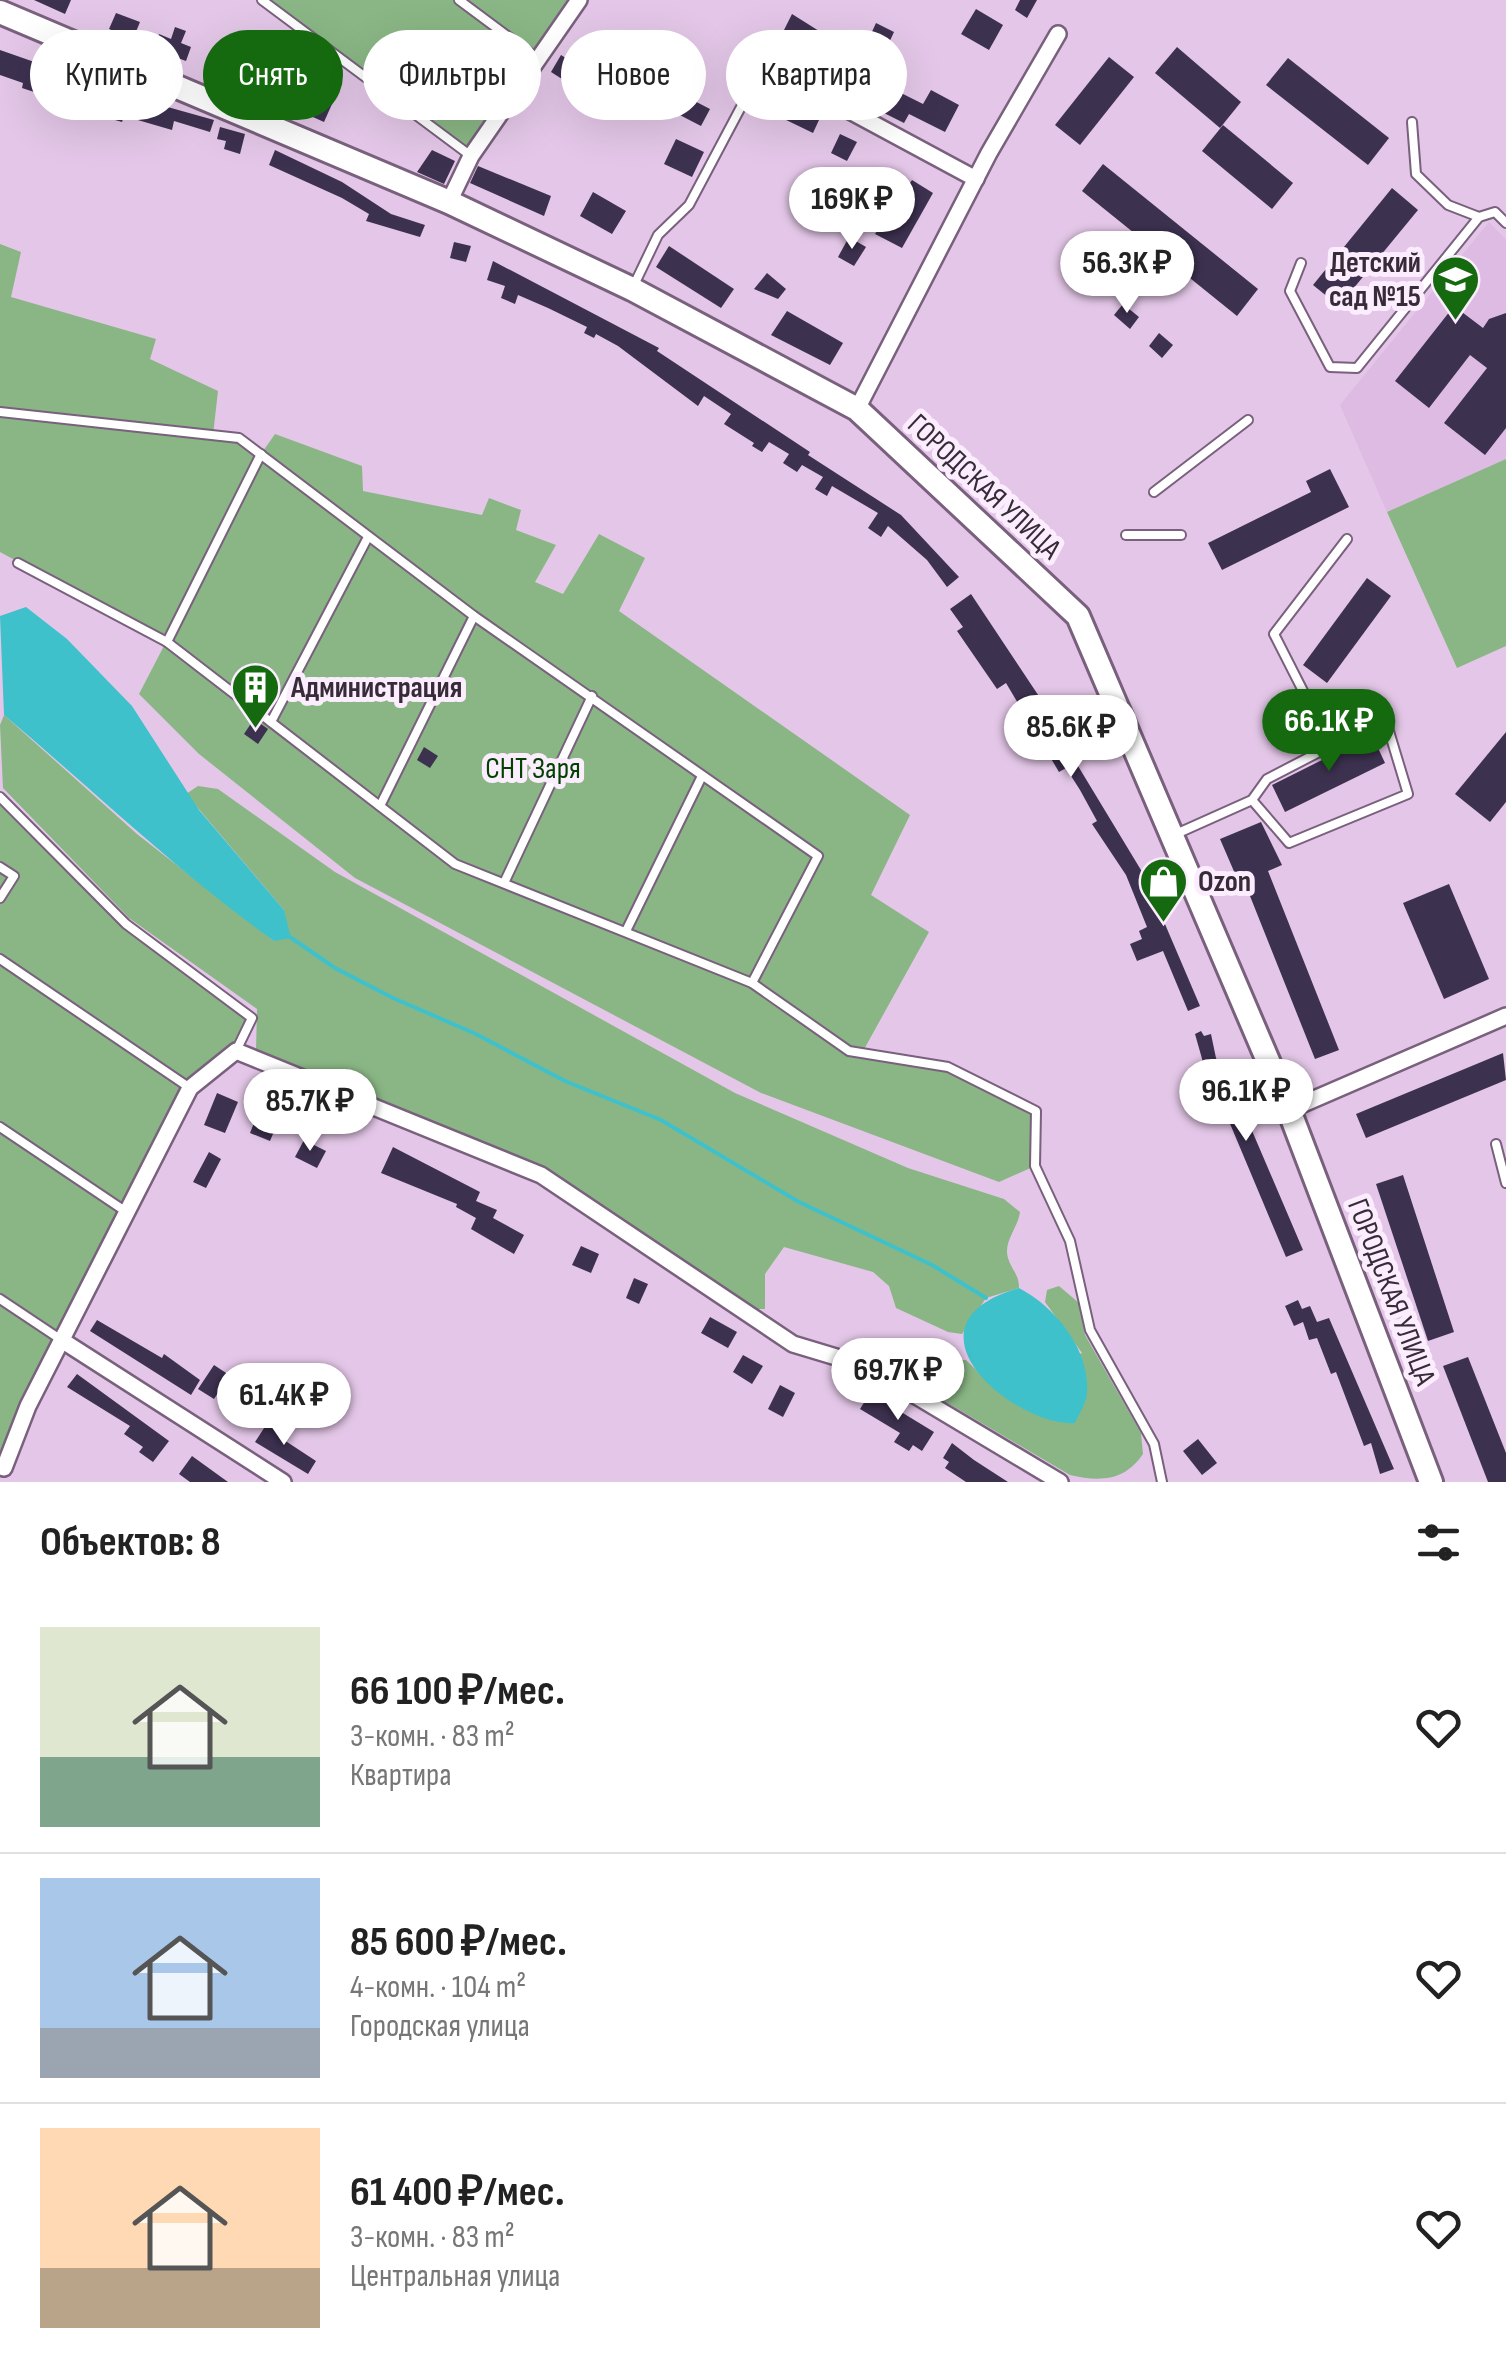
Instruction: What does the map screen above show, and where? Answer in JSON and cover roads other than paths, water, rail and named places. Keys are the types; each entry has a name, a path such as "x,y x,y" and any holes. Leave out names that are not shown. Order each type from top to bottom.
{"street":[{"path":"541,55 579,0"},
{"name":"ГОРОДСКАЯ УЛИЦА","path":"0,12 450,202 632,289 857,409 1078,616 1289,1110 1431,1482"},
{"path":"857,409 976,179 1058,34"},
{"path":"450,202 471,156 496,120"},
{"path":"866,120 976,179"},
{"path":"1289,1110 1506,1016"},
{"path":"1,1470 28,1406 190,1088 236,1051 541,1174 793,1344 866,1366 1060,1482"},
{"path":"63,1341 283,1482"}],"lane":[{"path":"262,0 471,156"},
{"path":"459,0 499,30"},
{"path":"632,289 658,235 689,204 734,120"},
{"path":"1412,122 1416,174 1448,205 1478,217"},
{"path":"1301,263 1290,291 1319,354 1330,368 1357,368 1478,217 1495,212 1506,223"},
{"path":"0,412 239,438 474,616 818,856 752,983"},
{"path":"1154,492 1248,420"},
{"path":"167,642 261,454"},
{"path":"1126,535 1180,535"},
{"path":"271,722 368,537"},
{"path":"1331,746 1274,634 1347,538"},
{"path":"18,562 167,642 456,864 752,983 849,1051 948,1067 1036,1111 1035,1166 1070,1240 1090,1330 1154,1444 1162,1482"},
{"path":"380,806 474,616"},
{"path":"504,883 592,696"},
{"path":"1172,836 1252,800 1268,778 1385,718 1408,794 1289,843 1252,800"},
{"path":"626,931 702,776"},
{"path":"0,797 126,924 252,1018 236,1051"},
{"path":"0,867 14,876 0,898"},
{"path":"0,959 190,1088"},
{"path":"0,1127 129,1214"},
{"path":"1496,1144 1506,1183"},
{"path":"0,1299 63,1341"}],"waterway":[{"path":"290,937 335,968 393,998 476,1034 565,1081 661,1120 799,1202 932,1265 986,1298"}],"place":[{"name":"Детский сад №15","path":"1456,322"},
{"name":"Администрация","path":"256,730"},
{"name":"Ozon","path":"1163,924"}],"park label":[{"name":"СНТ Заря","path":"533,769"}]}
